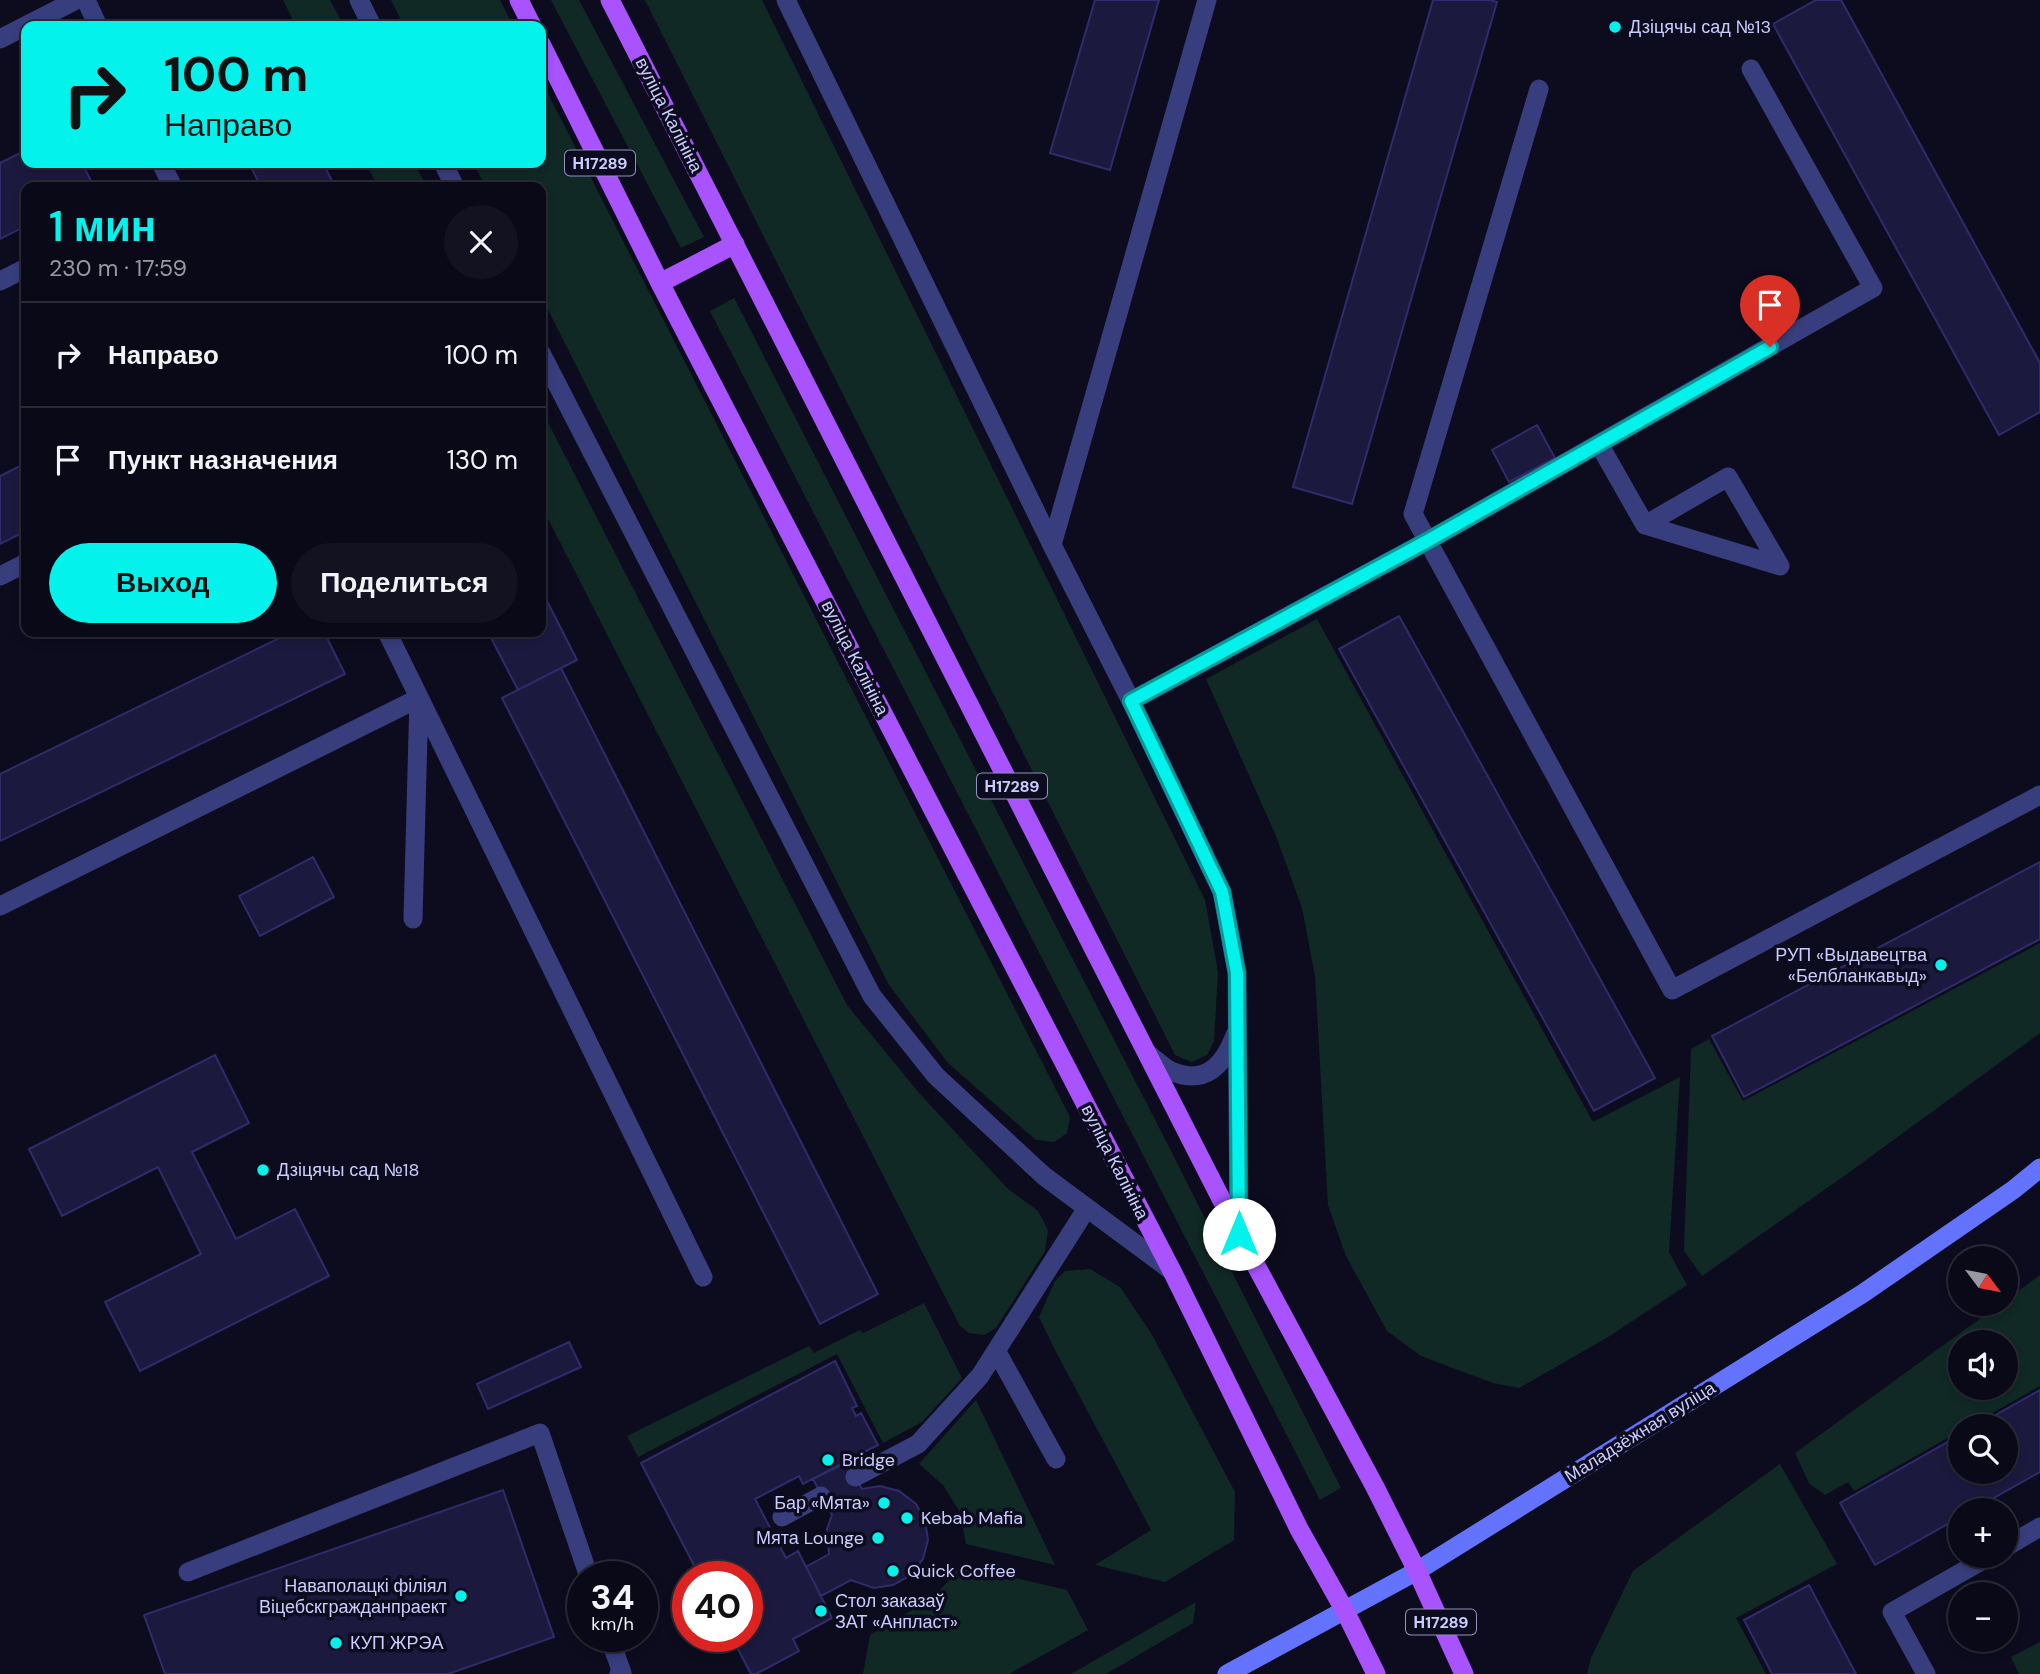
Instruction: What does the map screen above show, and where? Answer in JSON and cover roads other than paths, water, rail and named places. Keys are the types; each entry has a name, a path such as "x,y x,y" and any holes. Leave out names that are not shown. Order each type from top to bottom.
{"main road":[{"path":"519,0 530,21"},
{"name":"вуліца Калініна","path":"610,0 1239,1234 1375,1487 1464,1674"},
{"name":"вуліца Калініна","path":"546,54 660,283 1172,1271 1299,1529 1345,1611 1376,1674"},
{"path":"660,283 735,244"},
{"name":"Маладзёжная вуліца","path":"1227,1674 1417,1571 1862,1294 2040,1168"}],"street":[{"path":"35,21 76,0"},
{"path":"86,0 96,21"},
{"path":"359,0 370,21"},
{"path":"1052,545 1207,0"},
{"name":"вуліца Калініна","path":"790,2 1222,892 1237,973 1239,1234"},
{"path":"0,39 21,28"},
{"path":"1131,701 1429,540 1873,288 1751,69"},
{"path":"1539,89 1413,514 1672,990 2040,795"},
{"path":"0,281 21,270"},
{"name":"вуліца Калініна","path":"546,364 872,996 936,1076 1044,1176 1172,1271"},
{"path":"1599,444 1645,525 1780,566 1728,477 1645,525"},
{"path":"0,576 21,566"},
{"path":"389,637 703,1278"},
{"path":"0,906 419,698"},
{"path":"413,919 419,698"},
{"name":"вуліца Калініна","path":"1148,1054 1170,1071 1196,1077 1216,1068 1229,1050 1238,1028"},
{"path":"855,1477 918,1444 980,1376 1087,1208"},
{"path":"997,1352 1056,1459"},
{"path":"188,1572 540,1433 584,1561"},
{"path":"782,1517 821,1496"},
{"path":"2018,1540 2040,1527"},
{"path":"1926,1674 1892,1612 1969,1568"},
{"path":"615,1652 622,1673 619,1674"}],"place":[{"name":"Дзіцячы сад №13","path":"1615,27"},
{"name":"РУП «Выдавецтва «Белбланкавыд»","path":"1941,965"},
{"name":"Дзіцячы сад №18","path":"263,1170"},
{"name":"Bridge","path":"828,1460"},
{"name":"Бар «Мята»","path":"884,1503"},
{"name":"Kebab Mafia","path":"907,1518"},
{"name":"Мята Lounge","path":"878,1538"},
{"name":"Quick Coffee","path":"893,1571"},
{"name":"Наваполацкі філіял Віцебскгражданпраект","path":"461,1596"},
{"name":"Стол заказаў ЗАТ «Анпласт»","path":"821,1611"},
{"name":"КУП ЖРЭА","path":"336,1643"}]}
